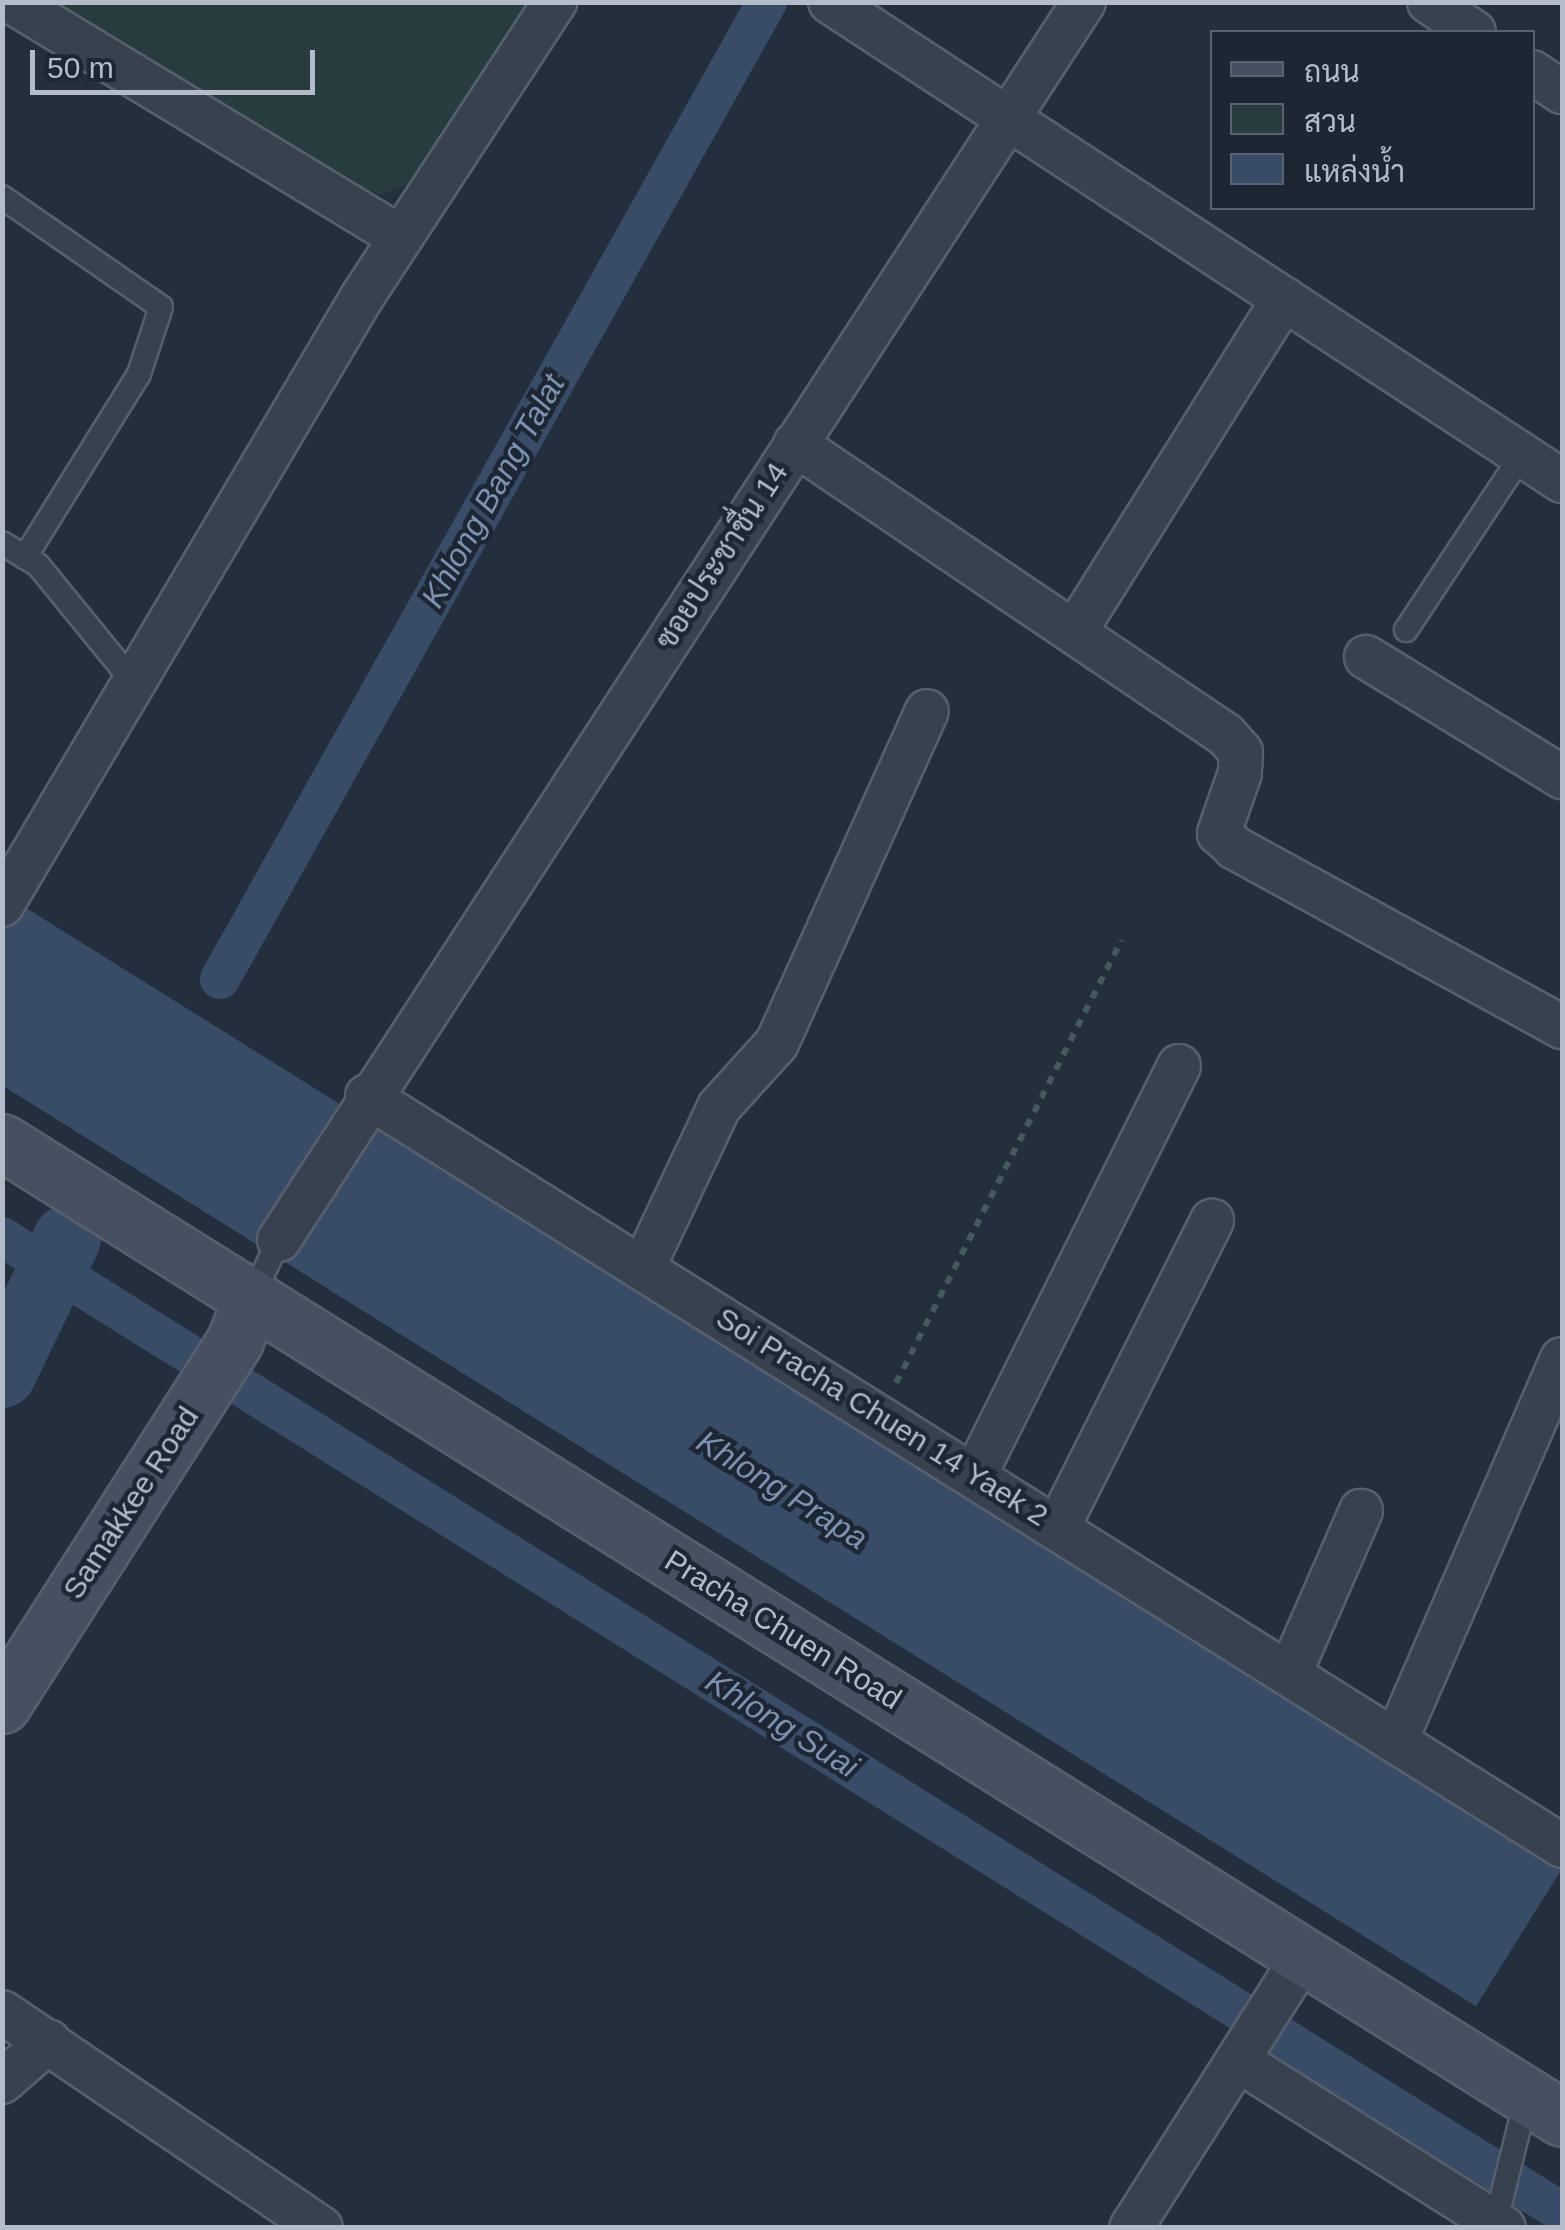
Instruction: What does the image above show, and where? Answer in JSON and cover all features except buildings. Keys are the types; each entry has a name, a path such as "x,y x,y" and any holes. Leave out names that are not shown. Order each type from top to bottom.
{"main road":[{"name":"Pracha Chuen Road","path":"2,1142 244,1319 1294,1976 1545,2107"},
{"name":"Samakkee Road","path":"2,1705 186,1418 244,1319"}],"street":[{"path":"12,2 400,237"},
{"path":"2,905 400,237 556,2"},
{"path":"830,2 1562,481"},
{"name":"ซอยประชาชื่น 14","path":"279,1240 363,1102 1084,2"},
{"path":"1429,2 1471,30"},
{"path":"1535,74 1562,92"},
{"path":"1076,630 1284,299"},
{"path":"796,444 1076,630 1241,752 1220,812 1220,834 1234,848 1562,1028"},
{"path":"1366,657 1562,777"},
{"path":"643,1268 719,1107 777,1043 927,710"},
{"path":"975,1475 1179,1066"},
{"name":"Soi Pracha Chuen 14 Yaek 2","path":"363,1102 643,1268 1397,1738 1562,1846"},
{"path":"1058,1526 1212,1221"},
{"path":"1397,1738 1562,1359"},
{"path":"1290,1671 1361,1512"},
{"path":"1130,2228 1294,1976"},
{"path":"2,2012 320,2228"},
{"path":"2,2082 48,2042"},
{"path":"1244,2055 1499,2218"}],"lane":[{"path":"2,197 161,307 139,374 25,557"},
{"path":"1406,630 1522,455"},
{"path":"2,543 25,557 136,685"},
{"path":"244,1319 279,1240"},
{"path":"1499,2218 1509,2164 1545,2107"}],"path":[{"path":"880,1416 1122,940"}],"green space":[{"path":"52,3 527,3 417,180 382,195 331,175"}],"water":[{"name":"Khlong Prapa","path":"2,893 1562,1868 1476,2006 2,1085"}],"waterway":[{"name":"Khlong Bang Talat","path":"220,979 767,2"},
{"name":"Khlong Suai","path":"2,1237 1562,2212"},
{"name":"Khlong Bang Talat","path":"2,1374 67,1239"}]}
